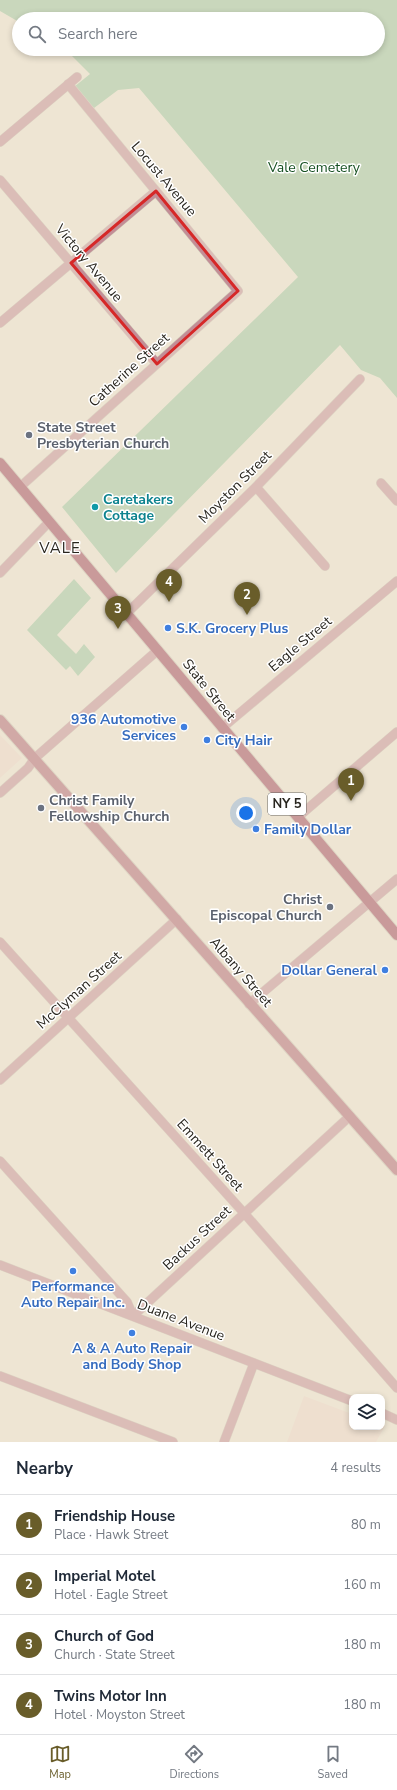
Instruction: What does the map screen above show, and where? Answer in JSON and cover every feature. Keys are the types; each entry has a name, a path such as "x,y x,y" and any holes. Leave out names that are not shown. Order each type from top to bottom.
{"main road":[{"name":"State Street","path":"0,463 397,935"}],"street":[{"path":"0,142 77,76"},
{"name":"Locust Avenue","path":"68,84 238,291"},
{"name":"Victory Avenue","path":"0,180 157,364"},
{"path":"0,323 156,191"},
{"name":"Catherine Street","path":"20,487 238,291"},
{"name":"Moyston Street","path":"127,613 256,487 360,380"},
{"path":"381,483 397,501"},
{"path":"256,487 325,566"},
{"path":"0,573 49,522"},
{"name":"Eagle Street","path":"222,728 397,581"},
{"path":"0,793 28,768 35,758 158,650"},
{"name":"Albany Street","path":"0,720 397,1170"},
{"path":"298,817 397,732"},
{"path":"249,1004 397,879"},
{"name":"McClyman Street","path":"0,1080 177,920"},
{"name":"Emmett Street","path":"0,942 244,1214 397,1388"},
{"name":"Backus Street","path":"133,1316 350,1116"},
{"path":"0,1161 128,1302 133,1316"},
{"name":"Duane Avenue","path":"0,1265 349,1400"},
{"path":"224,1442 254,1363"},
{"path":"0,1376 173,1442"},
{"path":"385,1414 397,1420"}],"highlighted area":[{"path":"156,191 238,291 157,364 71,263"}],"shaded area":[{"path":"0,735 22,758 0,778"},
{"path":"304,1396 349,1413 349,1430 383,1430 376,1442 287,1442"}],"green space":[{"name":"Vale Cemetery","path":"0,0 397,0 397,398 380,378 361,370 340,345 116,573 62,507 298,277 139,88 118,90 94,108 74,87 90,74 72,56 385,56 385,12 12,12 12,18 0,11"},
{"path":"74,579 91,598 57,635 76,654 84,644 95,657 78,676 70,666 66,670 27,630"}],"place":[{"name":"State Street Presbyterian Church","path":"29,435"},
{"name":"Caretakers Cottage","path":"95,507"},
{"name":"Twins Motor Inn","path":"169,602"},
{"name":"Imperial Motel","path":"247,615"},
{"name":"S.K. Grocery Plus","path":"168,628"},
{"name":"Church of God","path":"118,629"},
{"name":"936 Automotive Services","path":"184,727"},
{"name":"City Hair","path":"207,740"},
{"name":"Friendship House","path":"351,801"},
{"name":"Christ Family Fellowship Church","path":"41,808"},
{"name":"Family Dollar","path":"256,829"},
{"name":"Christ Episcopal Church","path":"330,907"},
{"name":"Dollar General","path":"385,970"},
{"name":"Performance Auto Repair Inc.","path":"73,1271"},
{"name":"A & A Auto Repair and Body Shop","path":"132,1333"}],"district":[{"name":"VALE","path":"60,548"}]}
